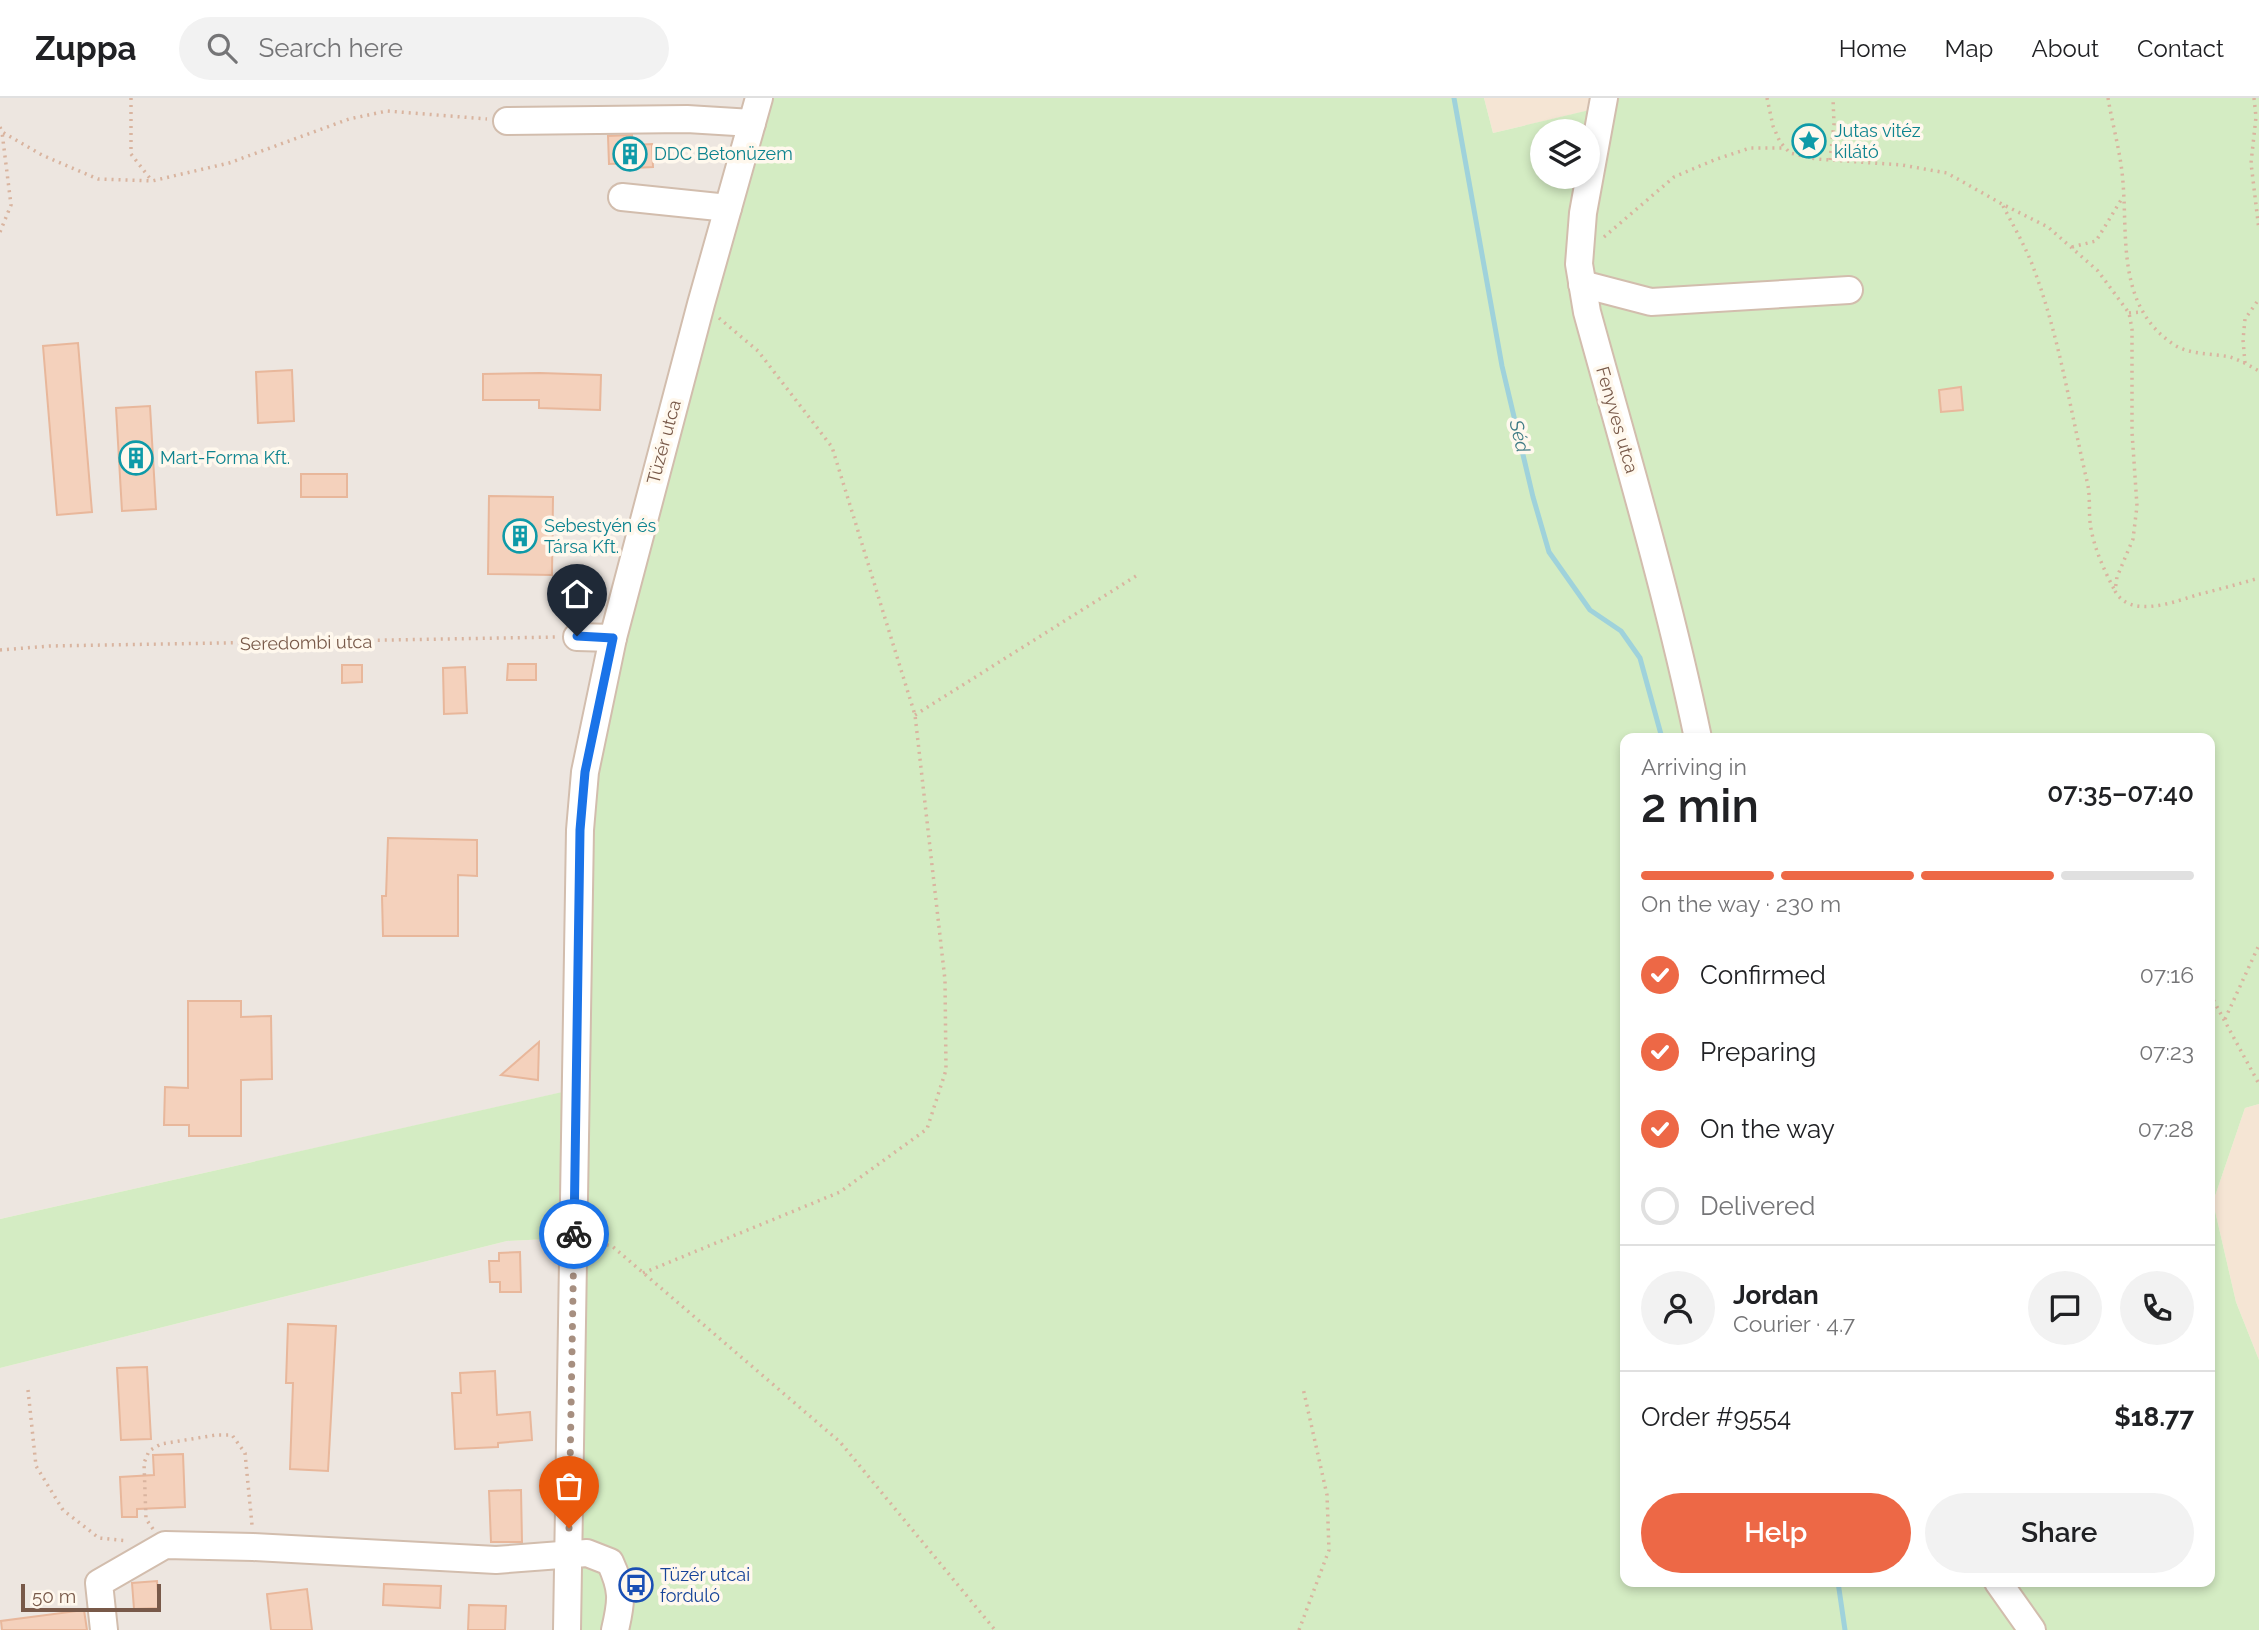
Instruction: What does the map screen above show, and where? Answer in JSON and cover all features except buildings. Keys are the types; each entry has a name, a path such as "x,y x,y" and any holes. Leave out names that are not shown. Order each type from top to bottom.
{"street":[{"name":"Fenyves utca","path":"1601,101 1583,214 1581,274 1587,312 1660,573 1697,733"},
{"path":"507,121 537,109 756,110"},
{"name":"Tüzér utca","path":"567,1630 580,830 585,772 613,638 701,304 756,110"},
{"path":"622,197 728,208"},
{"path":"1581,274 1651,302 1849,290"},
{"path":"577,636 613,638"},
{"path":"104,1630 99,1583 164,1545 496,1560 587,1553 610,1562 620,1584 620,1606 615,1630"},
{"path":"2002,1587 2032,1630"}],"path":[{"path":"131,98 131,154 152,181"},
{"path":"1767,98 1773,126 1784,148 1790,153 1830,160 1902,165 1947,173 2048,227 2098,271 2130,313 2132,432 2137,506 2133,538 2117,577 2115,591"},
{"path":"1830,160 1834,124 1833,98"},
{"path":"2108,98 2122,173 2127,269 2134,295 2143,312 2154,327 2175,345 2190,351 2231,358 2258,371"},
{"path":"2254,98 2256,117 2250,163 2259,230"},
{"path":"1,130 42,155 98,179 152,181 229,163 348,119 387,111 507,121"},
{"path":"0,232 11,205 1,130"},
{"path":"1581,274 1605,236 1674,177 1750,148 1784,148"},
{"path":"2072,247 2096,241 2122,199"},
{"path":"2002,204 2031,261 2044,298 2075,421 2088,485 2091,529 2103,569 2119,598 2127,604 2171,604 2259,578"},
{"path":"2245,363 2245,319 2259,299"},
{"path":"643,1273 840,1192 927,1129 946,1070 945,980 915,715 832,447 758,351 701,304"},
{"path":"2130,313 2143,312"},
{"path":"915,715 1136,576"},
{"name":"Seredombi utca","path":"0,650 50,646 577,636"},
{"path":"2225,1019 2259,945"},
{"path":"2215,1002 2259,1084"},
{"path":"574,1238 612,1246 840,1442 995,1630"},
{"path":"1299,1630 1329,1550 1327,1495 1303,1388"},
{"path":"28,1390 36,1466 63,1510 99,1538 164,1545"},
{"path":"164,1545 146,1519 144,1463 149,1451 161,1444 232,1435 245,1453 253,1547"}],"shaded area":[{"path":"0,98 757,98 572,1090 0,1219"},
{"path":"1484,98 1606,98 1603,107 1552,119 1530,119 1530,124 1493,133"},
{"path":"2259,1104 2259,1360 2236,1302 2215,1211 2215,1196 2245,1108"},
{"path":"569,1238 565,1630 0,1630 0,1368 507,1241"}],"green space":[{"path":"757,98 1484,98 1493,133 1530,124 1530,189 1600,189 1600,119 1552,119 1602,107 1606,98 2259,98 2259,1104 2245,1108 2215,1196 2215,733 1620,733 1620,1587 2215,1587 2215,1211 2236,1302 2259,1360 2259,1630 565,1630 569,1238 507,1241 0,1368 0,1219 571,1090 575,827"}],"waterway":[{"name":"Séd","path":"1454,98 1502,366 1549,552 1590,610 1621,631 1640,658 1661,733"},
{"name":"Séd","path":"1839,1587 1845,1630"}],"way so far":[{"path":"569,1528 574,1234"}],"place":[{"name":"Jutas vitéz kilátó","path":"1809,141"},
{"name":"DDC Betonüzem","path":"630,154"},
{"name":"Mart-Forma Kft.","path":"136,458"},
{"name":"Sebestyén és Társa Kft.","path":"520,536"},
{"name":"Tüzér utcai forduló","path":"636,1585"}],"route":[{"path":"574,1234 580,830 585,772 613,638 577,636"}]}
